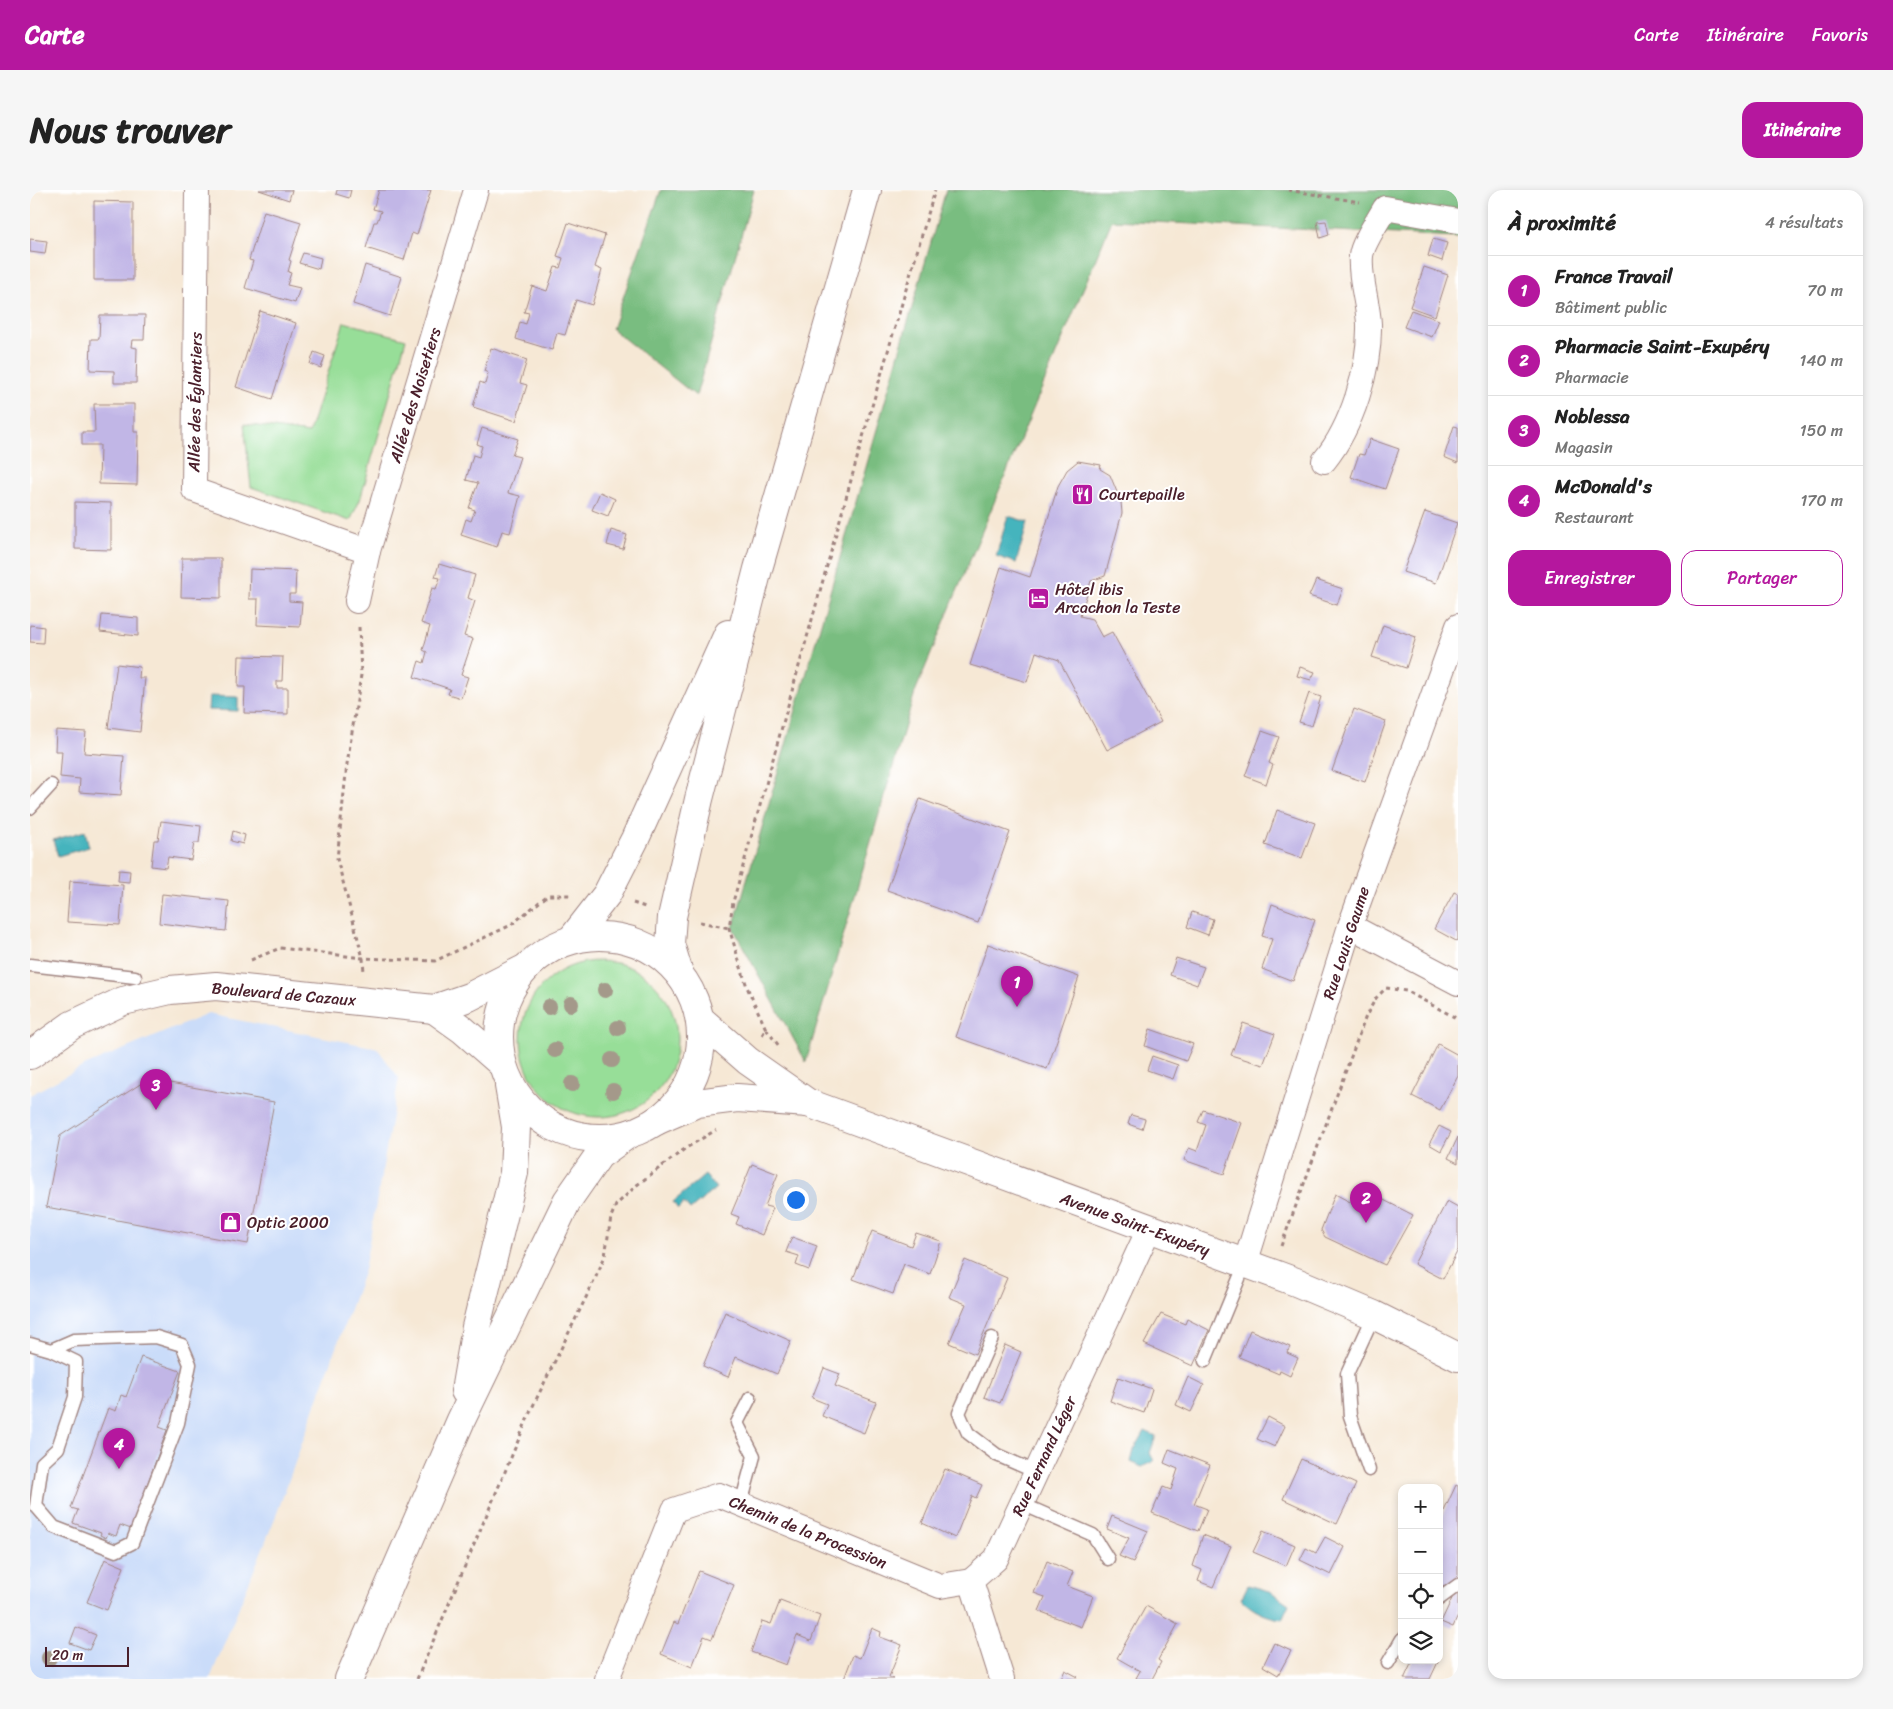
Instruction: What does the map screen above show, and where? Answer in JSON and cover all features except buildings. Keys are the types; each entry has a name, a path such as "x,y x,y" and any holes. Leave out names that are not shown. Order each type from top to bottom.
{"main road":[{"path":"656,1121 678,1101 693,1076 700,1048 700,1019 692,995 679,973 670,944 672,917 758,568 868,190"},
{"path":"572,939 607,894 635,839 758,568"},
{"path":"461,1420 476,1327 514,1173 516,1127 499,1039 501,1014 510,990 524,969 546,951 572,939 601,935 631,940 657,953 679,973"},
{"name":"Boulevard de Cazaux","path":"30,1055 72,1025 123,1001 170,990 216,986 434,1009 468,997 524,969"},
{"name":"Boulevard de Cazaux","path":"434,1009 462,1029 505,1072"},
{"name":"Avenue Saint-Exupéry","path":"700,1019 748,1061 808,1103 1270,1273 1374,1315 1458,1356"},
{"path":"505,1072 523,1103 545,1122 571,1134 600,1138 628,1134"},
{"name":"Avenue Saint-Exupéry","path":"628,1134 697,1103 737,1098 808,1103"},
{"path":"349,1679 461,1420 567,1201 599,1155 628,1134"}],"street":[{"name":"Allée des Églantiers","path":"197,190 194,490 368,551"},
{"name":"Allée des Noisetiers","path":"357,601 368,551 476,190"},
{"path":"1324,461 1337,444 1347,425 1368,353 1369,324 1361,254 1385,208 1458,221"},
{"name":"Rue Louis Gaume","path":"1245,1264 1350,926 1450,676 1458,626"},
{"path":"1350,926 1458,983"},
{"name":"Rue Fernand Léger","path":"971,1581 996,1559 1149,1229"},
{"name":"Chemin de la Procession","path":"607,1679 674,1510 719,1495 940,1586 971,1581"},
{"path":"971,1581 1002,1679"}],"lane":[{"path":"30,808 52,785"},
{"path":"30,965 135,978"},
{"path":"1206,1361 1245,1264"},
{"path":"1369,1470 1350,1416 1348,1374 1374,1315"},
{"path":"30,1344 51,1350 76,1362 75,1397 58,1448 42,1463 36,1506 54,1527 116,1551 132,1543 178,1423 190,1364 182,1345 156,1337 74,1340 51,1350"},
{"path":"992,1338 959,1413 968,1433 997,1455 1036,1472"},
{"path":"741,1504 754,1456 737,1423 750,1398"},
{"path":"1022,1504 1092,1535 1108,1559"},
{"path":"1443,1596 1458,1585"},
{"path":"1388,1662 1398,1646"}],"path":[{"path":"748,1061 766,1029 747,987 729,928 733,902 935,190"},
{"path":"1288,190 1385,208"},
{"path":"357,601 361,675 347,764 337,858 363,958 366,1002"},
{"path":"1270,1273 1324,1135 1366,1016 1376,998 1386,988 1406,991 1458,1019"},
{"path":"417,1679 532,1408 595,1278 604,1256 611,1217 616,1205 637,1185 686,1148 729,1122 734,1114 737,1098"}],"shaded area":[{"path":"208,1014 377,1048 399,1078 364,1270 277,1513 210,1679 30,1679 30,1095 84,1066"}],"green space":[{"path":"661,190 754,190 696,396 612,329"},
{"path":"946,190 1458,190 1458,237 1112,220 915,692 806,1062 733,928"},
{"path":"344,322 406,339 360,500 350,521 251,487 244,424 309,433"},
{"path":"591,961 607,961 622,964 636,970 649,978 660,989 674,1016 677,1039 676,1054 668,1076 660,1089 649,1100 622,1114 607,1117 591,1117 576,1114 562,1108 549,1100 538,1089 524,1062 521,1047 521,1031 524,1016 530,1002 538,989 549,978 576,964"}],"water":[{"path":"1008,516 1028,522 1016,563 996,556"},
{"path":"209,696 238,697 238,711 208,710"},
{"path":"85,831 89,847 58,856 53,840"},
{"path":"705,1175 716,1188 690,1210 684,1203 678,1209 673,1202"},
{"path":"1145,1431 1156,1436 1150,1453 1154,1461 1142,1467 1131,1462 1134,1450"},
{"path":"1248,1585 1270,1591 1289,1604 1282,1619 1260,1613 1241,1599"}],"place":[{"name":"Courtepaille","path":"1083,494"},
{"name":"Hôtel ibis Arcachon la Teste","path":"1039,598"},
{"name":"France Travail","path":"1017,1007"},
{"name":"Noblessa","path":"156,1110"},
{"name":"Optic 2000","path":"231,1222"},
{"name":"Pharmacie Saint-Exupéry","path":"1366,1223"},
{"name":"McDonald's","path":"119,1469"}]}
